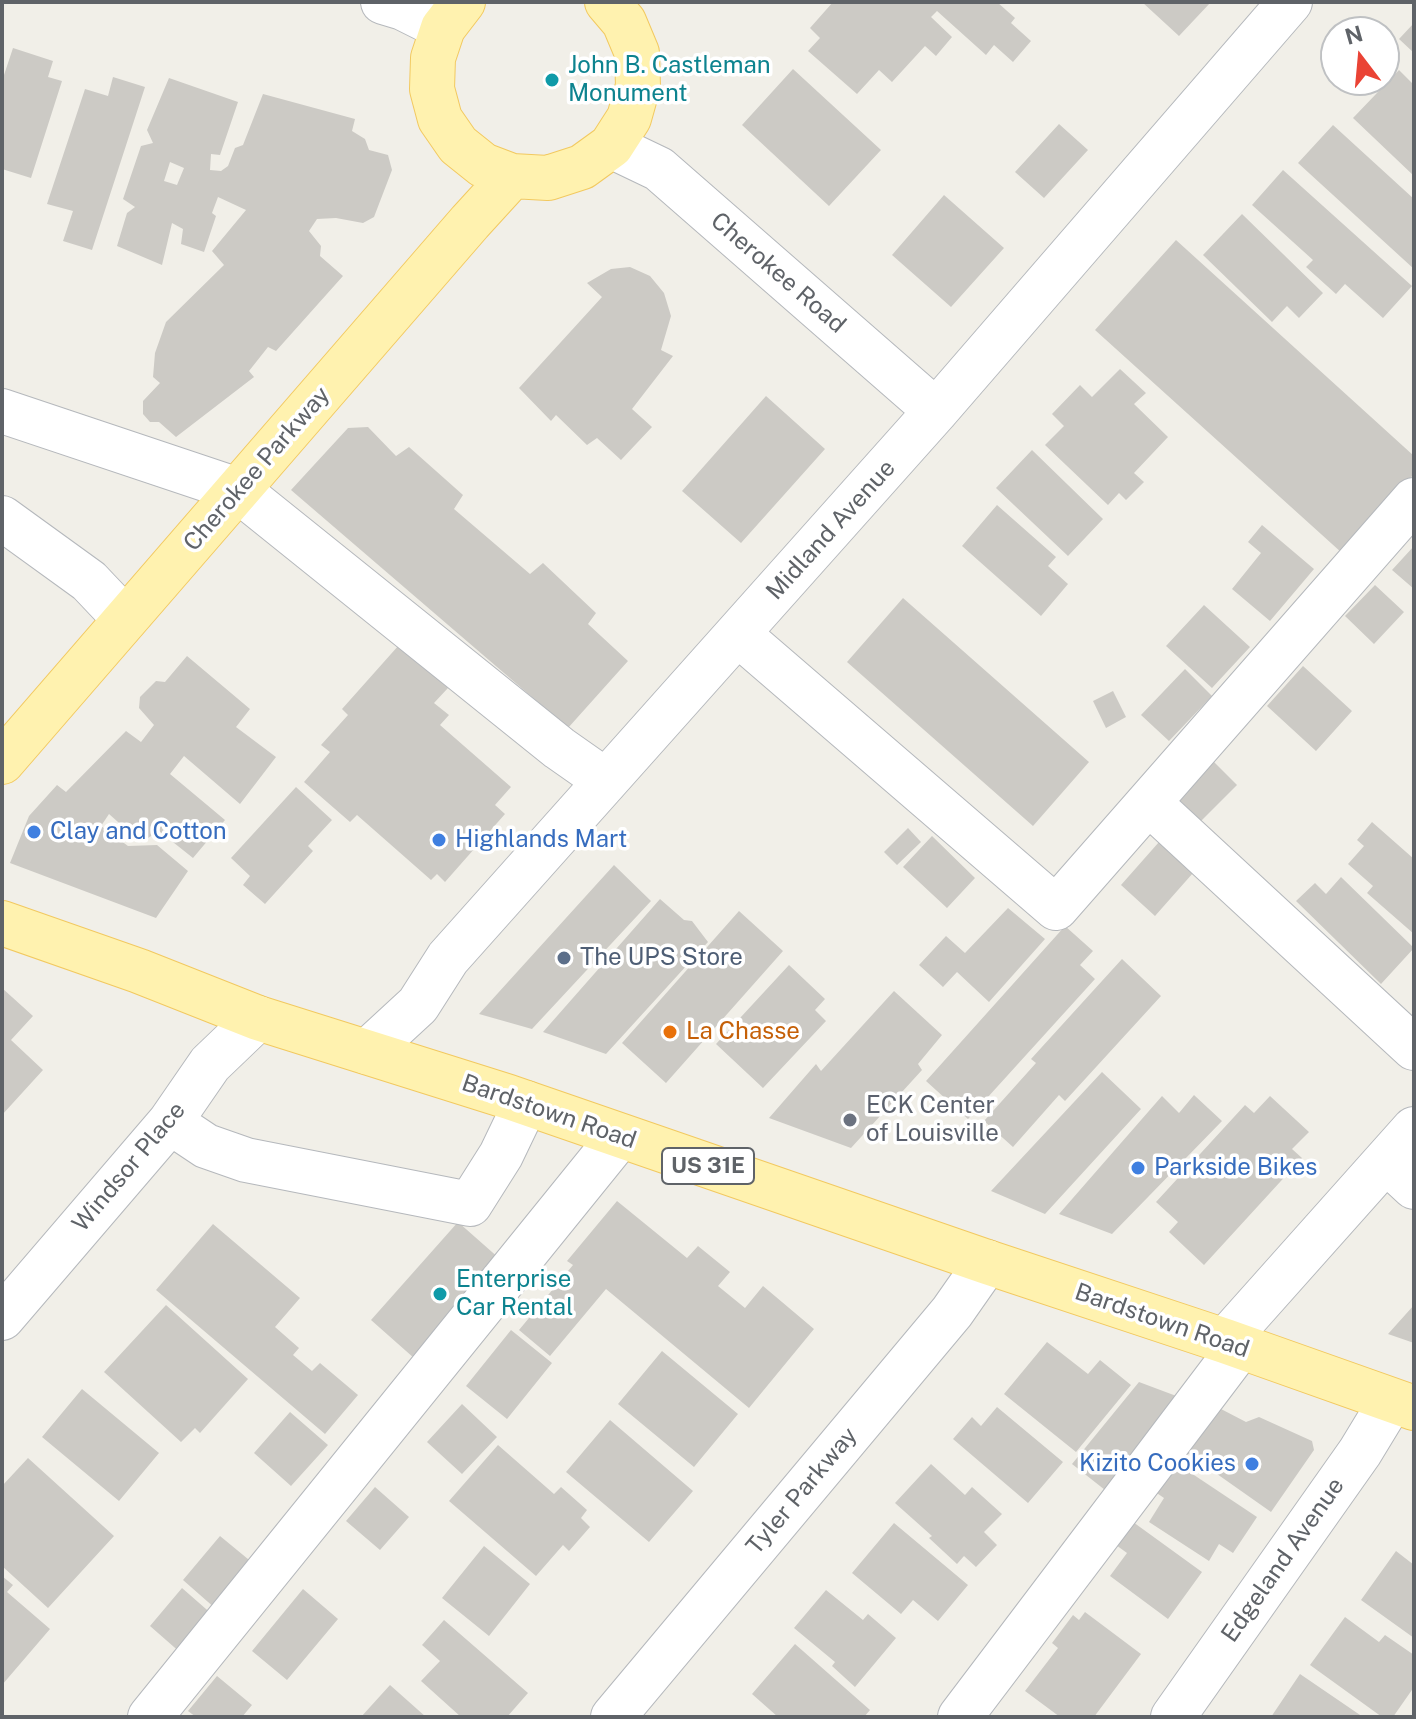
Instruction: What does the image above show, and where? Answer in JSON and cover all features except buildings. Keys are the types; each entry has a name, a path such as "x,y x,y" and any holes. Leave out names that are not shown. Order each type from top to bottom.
{"main road":[{"path":"456,10 433,58 432,89 440,119 458,145 483,165 512,176 548,178 582,167 611,146 629,118 638,86 637,53 624,22 607,2"},
{"name":"Cherokee Parkway","path":"2,762 512,176"},
{"name":"Bardstown Road","path":"2,923 139,971 258,1018 526,1103 1403,1404"}],"street":[{"path":"383,2 403,8 456,10"},
{"name":"Midland Avenue","path":"367,1052 418,1005 448,958 936,411 1290,2"},
{"name":"Cherokee Road","path":"611,146 659,169 936,411"},
{"path":"2,411 238,490 559,748 606,781"},
{"path":"738,634 1056,908 1414,500"},
{"path":"2,518 89,581 125,619"},
{"path":"1149,803 1414,1048"},
{"name":"Windsor Place","path":"2,1318 170,1122 210,1064 258,1018"},
{"path":"170,1122 206,1146 246,1160 470,1204 501,1155 526,1103"},
{"path":"150,1717 620,1136"},
{"path":"960,1717 1232,1344 1405,1159"},
{"name":"Tyler Parkway","path":"613,1717 952,1312 987,1262"},
{"name":"Edgeland Avenue","path":"1173,1717 1360,1452 1403,1404"}],"place":[{"name":"John B. Castleman Monument","path":"552,80"},
{"name":"Clay and Cotton","path":"34,832"},
{"name":"Highlands Mart","path":"439,840"},
{"name":"The UPS Store","path":"564,958"},
{"name":"La Chasse","path":"670,1032"},
{"name":"ECK Center of Louisville","path":"850,1120"},
{"name":"Parkside Bikes","path":"1138,1168"},
{"name":"Enterprise Car Rental","path":"440,1294"},
{"name":"Kizito Cookies","path":"1252,1464"}]}
